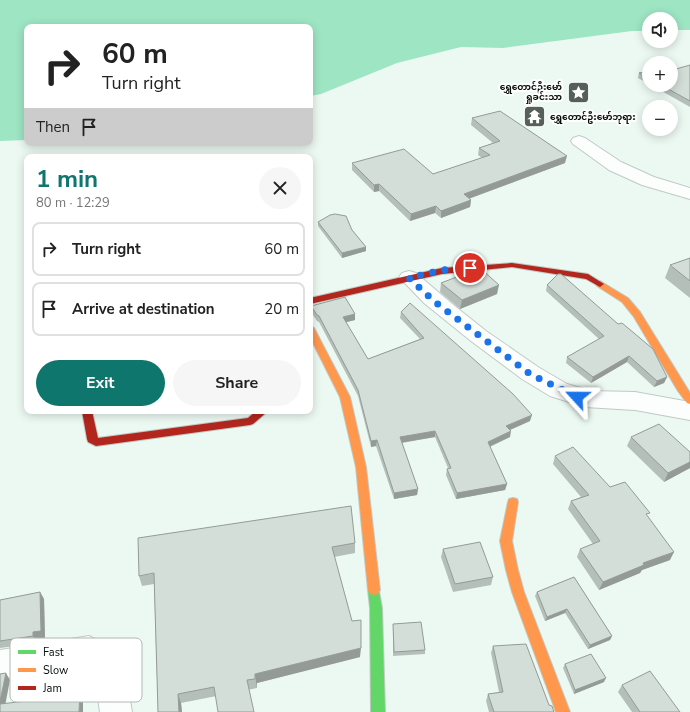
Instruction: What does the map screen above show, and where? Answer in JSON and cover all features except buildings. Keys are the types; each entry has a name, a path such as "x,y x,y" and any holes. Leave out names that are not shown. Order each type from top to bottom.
{"street":[{"path":"579,141 615,166 648,181 690,194"},
{"path":"313,300 442,270 512,265 588,277 627,302 652,334 678,383 690,400"},
{"path":"409,278 435,302 479,337 530,374 553,386 577,397 590,400 617,399 639,401 690,411"},
{"path":"313,334 345,398 361,467 364,507 376,608 378,712"},
{"path":"88,414 92,439 96,442 250,420 259,414"},
{"path":"513,502 506,541 512,570 518,592 563,712"},
{"path":"0,665 10,663"},
{"path":"115,702 116,712"}],"shaded area":[{"path":"0,0 690,0 690,30 678,30 678,12 642,12 642,31 632,31 503,48 461,47 397,63 321,94 313,95 313,24 24,24 24,140 0,141"}],"traffic: fast":[{"path":"374,590 376,608 378,712"}],"traffic: slow":[{"path":"600,284 625,300 646,326 674,376 690,400"},
{"path":"313,334 345,397 361,467 374,590"},
{"path":"513,502 506,541 512,570 518,592 563,712"}],"traffic: jam":[{"path":"313,300 442,271 512,265 588,277 600,284"},
{"path":"88,414 92,439 96,442 250,421 259,414"}],"place":[{"name":"ရွှေတောင်ဦးမော် ရှုခင်းသာ","path":"578,92"},
{"name":"ရွှေတောင်ဦးမော်ဘုရား","path":"535,117"}],"route":[{"path":"470,268 442,270 409,278 435,302 479,337 530,374 577,397"}]}
